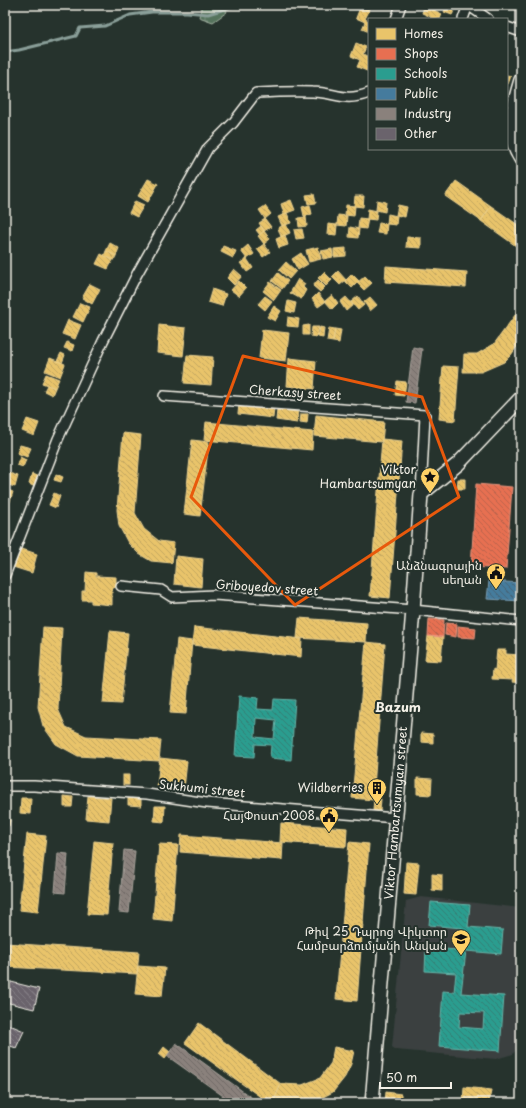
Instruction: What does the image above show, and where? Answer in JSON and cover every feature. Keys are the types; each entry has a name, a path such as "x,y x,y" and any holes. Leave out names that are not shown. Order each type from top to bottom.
{"street":[{"path":"396,18 402,5"},
{"path":"463,18 468,5 487,18"},
{"path":"508,28 521,32"},
{"path":"520,88 509,133 514,150 521,159"},
{"path":"5,575 58,439 103,341 137,274 208,148 233,123 256,93 314,92 356,98 368,93"},
{"name":"Cherkasy street","path":"164,396 425,414 421,494"},
{"path":"421,494 458,464 521,398"},
{"name":"Viktor Hambartsumyan street","path":"372,1103 413,610 421,494"},
{"name":"Griboyedov street","path":"121,586 160,590 172,597 214,595 413,610 521,621"},
{"name":"Sukhumi street","path":"5,786 34,786 140,794 207,803 396,818"}],"highlighted area":[{"path":"243,356 422,397 459,497 295,605 191,497"}],"shaded area":[{"name":"Թիվ 25 Դպրոց Վիկտոր Համբարձումյանի Անվան","path":"421,897 521,908 521,1004 517,1049 513,1054 496,1059 396,1050 392,1047 406,901"}],"green space":[{"path":"202,5 223,5 227,12 213,22 199,17"}],"building: Homes":[{"path":"361,5 370,9 365,19 368,20 368,32 362,29 365,22 356,18"},
{"path":"420,5 436,6 434,10 442,14 440,18 430,18 422,13 424,7"},
{"path":"447,5 457,5 452,15 444,12"},
{"path":"356,43 366,47 363,54 368,56 367,71 357,67 360,60 351,56"},
{"path":"508,75 511,76 508,84"},
{"path":"148,179 158,184 148,202 138,196"},
{"path":"456,181 491,206 481,221 445,196"},
{"path":"314,194 316,203 308,204 306,195"},
{"path":"355,196 364,196 363,207 354,206"},
{"path":"291,200 295,210 284,214 281,204"},
{"path":"377,200 386,202 385,212 376,210"},
{"path":"135,201 144,205 137,217 129,213"},
{"path":"310,205 312,214 304,216 302,207"},
{"path":"346,205 355,206 354,216 345,215"},
{"path":"398,205 407,207 405,217 396,215"},
{"path":"265,206 271,214 265,219 259,210"},
{"path":"491,206 521,227 521,239 516,246 481,221"},
{"path":"368,209 377,211 376,220 367,219"},
{"path":"287,213 291,223 282,226 278,217"},
{"path":"388,214 397,216 396,225 387,224"},
{"path":"338,215 347,216 346,226 337,225"},
{"path":"306,217 307,226 299,227 298,218"},
{"path":"359,218 368,219 366,229 358,228"},
{"path":"265,219 271,227 264,231 259,223"},
{"path":"379,223 387,224 386,234 377,233"},
{"path":"286,224 290,233 281,237 278,228"},
{"path":"328,224 337,225 336,235 327,234"},
{"path":"261,226 264,231 260,235 256,230"},
{"path":"350,227 359,229 358,238 349,237"},
{"path":"302,229 304,238 296,239 294,230"},
{"path":"264,231 270,239 264,244 258,236"},
{"path":"285,235 288,245 279,248 276,239"},
{"path":"407,237 421,238 421,248 406,247"},
{"path":"521,239 521,250 516,246"},
{"path":"110,243 119,248 116,256 106,251"},
{"path":"264,244 270,252 263,257 257,249"},
{"path":"248,245 254,254 247,259 241,251"},
{"path":"223,246 236,251 233,258 221,252"},
{"path":"318,247 321,259 309,262 306,250"},
{"path":"346,248 346,256 334,257 334,249"},
{"path":"332,249 333,257 323,259 321,251"},
{"path":"106,251 116,256 114,260 104,256"},
{"path":"301,253 308,264 298,270 292,259"},
{"path":"101,254 113,260 108,269 96,264"},
{"path":"247,259 253,268 247,272 240,263"},
{"path":"286,262 296,271 289,279 279,270"},
{"path":"386,266 467,272 466,287 385,282"},
{"path":"234,269 242,276 234,285 227,278"},
{"path":"338,271 346,280 340,285 332,277"},
{"path":"324,272 332,280 326,286 318,278"},
{"path":"278,273 288,281 282,289 272,281"},
{"path":"352,274 359,281 352,288 345,281"},
{"path":"365,276 372,283 364,290 357,283"},
{"path":"298,279 305,284 303,287 306,290 301,299 290,293"},
{"path":"318,280 325,287 320,292 313,286"},
{"path":"239,281 246,288 239,296 231,290"},
{"path":"270,282 281,290 274,300 263,291"},
{"path":"90,284 100,289 92,304 82,298"},
{"path":"212,289 226,294 222,306 208,302"},
{"path":"318,293 325,302 318,307 312,299"},
{"path":"332,295 338,303 332,309 325,301"},
{"path":"265,296 272,301 265,310 258,304"},
{"path":"358,296 364,305 358,310 351,302"},
{"path":"346,297 353,305 346,311 340,302"},
{"path":"370,297 377,305 370,311 364,302"},
{"path":"288,301 296,303 294,313 286,311"},
{"path":"80,303 90,307 83,322 73,317"},
{"path":"274,306 281,311 275,321 267,317"},
{"path":"521,307 521,341 511,355 504,362 481,372 463,372 464,354 477,354 494,344"},
{"path":"288,317 299,319 298,327 287,326"},
{"path":"68,320 81,325 75,339 62,334"},
{"path":"159,325 186,328 183,356 157,353"},
{"path":"309,325 309,335 303,335 303,326"},
{"path":"312,327 319,327 317,337 311,336"},
{"path":"320,327 324,328 323,338 318,337"},
{"path":"329,328 335,329 333,342 327,341"},
{"path":"335,329 341,330 339,343 333,342"},
{"path":"262,330 289,333 286,361 259,358"},
{"path":"67,342 74,345 72,351 64,348"},
{"path":"61,353 65,355 62,363 57,361"},
{"path":"187,355 213,357 211,385 184,383"},
{"path":"50,358 65,364 60,377 45,371"},
{"path":"289,358 316,361 314,389 287,386"},
{"path":"443,366 459,367 455,421 439,419"},
{"path":"46,374 59,379 55,388 42,383"},
{"path":"397,381 406,382 404,396 395,395"},
{"path":"47,385 55,388 52,395 44,391"},
{"path":"239,404 274,408 273,418 238,414"},
{"path":"277,410 298,412 297,423 276,420"},
{"path":"301,414 308,414 307,423 300,422"},
{"path":"316,415 384,422 382,442 314,436"},
{"path":"27,419 39,423 34,436 22,431"},
{"path":"206,422 313,432 312,450 204,440"},
{"path":"123,433 141,435 135,513 144,529 159,541 174,543 172,563 151,561 139,554 128,543 119,526 117,510"},
{"path":"382,439 402,441 390,598 370,596"},
{"path":"192,440 209,442 200,516 184,514"},
{"path":"20,445 31,448 27,457 17,453"},
{"path":"20,457 26,460 23,467 17,465"},
{"path":"6,472 18,476 15,487 5,484"},
{"path":"32,474 39,477 35,487 29,484"},
{"path":"56,474 63,477 61,482 54,480"},
{"path":"458,479 465,479 465,489 457,489"},
{"path":"5,489 13,492 6,514 5,514"},
{"path":"54,493 60,496 56,508 49,505"},
{"path":"19,548 37,554 32,573 13,567"},
{"path":"176,556 203,559 201,587 174,584"},
{"path":"86,572 96,573 96,576 116,577 116,587 112,587 112,605 91,603 91,600 82,600 82,591 85,591"},
{"path":"299,618 367,623 366,642 297,638"},
{"path":"43,627 62,628 58,709 66,727 86,736 161,740 159,761 78,756 56,744 43,726 38,707"},
{"path":"194,627 302,639 301,657 192,645"},
{"path":"110,631 128,633 121,704 103,703"},
{"path":"428,636 443,637 441,661 425,660"},
{"path":"177,639 192,641 186,714 170,713"},
{"path":"366,642 385,644 373,800 352,798"},
{"path":"497,650 506,650 506,654 521,655 521,683 512,682 513,680 492,679 493,669 495,670"},
{"path":"421,733 433,734 433,743 421,742"},
{"path":"160,758 187,761 184,789 157,786"},
{"path":"123,775 129,775 129,785 123,785"},
{"path":"417,778 432,779 431,795 417,794"},
{"path":"64,796 73,797 72,807 64,807"},
{"path":"88,796 111,798 109,821 86,819"},
{"path":"21,798 31,798 30,814 20,813"},
{"path":"128,798 141,799 141,806 128,805"},
{"name":"Wildberries","path":"374,798 381,799 380,811 373,811"},
{"path":"155,806 165,806 164,822 154,821"},
{"path":"5,818 10,820 9,826 5,826"},
{"path":"281,823 347,828 346,847 280,842"},
{"path":"27,834 46,836 38,912 19,910"},
{"path":"181,835 283,843 282,860 180,852"},
{"path":"94,841 113,843 107,915 87,914"},
{"path":"349,842 369,844 357,1001 336,999"},
{"path":"159,844 178,845 172,921 153,919"},
{"path":"406,862 419,863 416,895 404,894"},
{"path":"432,874 442,875 442,891 432,890"},
{"path":"5,943 139,952 137,974 5,967"},
{"path":"138,966 165,968 162,996 135,994"},
{"path":"199,1023 281,1084 273,1103 269,1103 185,1043"},
{"path":"164,1047 170,1052 165,1059 159,1054"},
{"path":"334,1047 354,1051 351,1064 345,1077 333,1092 311,1103 273,1103 281,1084 302,1085 320,1078 331,1063"},
{"path":"464,1087 491,1090 489,1103 463,1103"},
{"path":"386,1092 401,1094 401,1103 385,1103"}],"building: Shops":[{"path":"476,484 512,487 506,569 471,567"},
{"path":"429,619 444,620 443,637 428,636"},
{"path":"446,623 457,624 456,637 445,635"},
{"path":"458,626 476,628 475,638 458,637"}],"building: Schools":[{"path":"239,696 258,698 257,709 273,710 274,699 295,700 291,760 270,758 271,745 255,744 254,757 235,756","holes":["256,718 276,720 274,739 255,737"]},
{"path":"431,902 470,905 468,927 503,930 501,954 466,951 461,993 504,996 500,1051 439,1046 443,991 454,992 456,973 425,971 426,948 460,950 462,928 429,925","holes":["460,1012 484,1013 483,1029 459,1027"]}],"building: Public":[{"path":"489,581 521,583 521,601 487,599"}],"building: Industry":[{"path":"413,347 422,349 415,403 406,402"},
{"path":"124,850 135,851 129,913 119,912"},
{"path":"58,853 68,854 65,893 55,892"},
{"path":"176,1043 252,1098 249,1103 233,1103 167,1056"}],"building: Other":[{"path":"7,981 39,989 34,1009 5,1002"},
{"path":"5,1023 24,1031 16,1048 5,1044"}],"waterway":[{"path":"5,52 76,36 80,28 105,26 130,15 152,12 187,12 208,14 238,5"}],"place":[{"name":"Viktor Hambartsumyan","path":"430,494"},
{"name":"Անձնագրային սեղան","path":"496,590"},
{"name":"Wildberries","path":"377,805"},
{"name":"ՀայՓոստ 2008","path":"329,833"},
{"name":"Թիվ 25 Դպրոց Վիկտոր Համբարձումյանի Անվան","path":"461,956"}],"district":[{"name":"Bazum","path":"398,707"}]}
